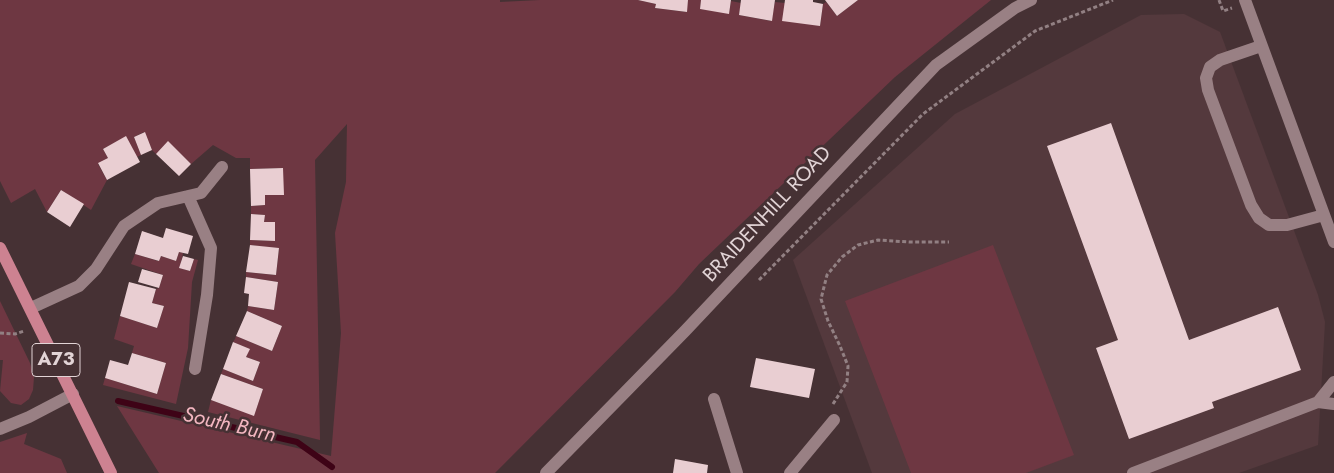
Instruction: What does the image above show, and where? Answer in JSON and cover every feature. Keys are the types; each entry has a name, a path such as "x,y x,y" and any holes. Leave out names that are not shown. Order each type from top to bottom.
{"main road":[{"name":"A73","path":"0,248 112,473"}],"street":[{"name":"BRAIDENHILL ROAD","path":"546,473 685,331 936,65 1015,8 1031,0"},
{"path":"1245,0 1334,242"},
{"path":"1261,46 1220,60 1210,67 1206,78 1215,108 1251,205 1259,218 1269,225 1287,225 1324,214"},
{"path":"30,308 79,286 96,269 124,226 158,202 201,193 222,167"},
{"path":"188,196 212,248 207,295 195,369"},
{"path":"1318,402 1334,382"},
{"path":"0,429 29,417 73,394"},
{"path":"714,399 737,473"},
{"path":"1133,473 1318,402 1334,404"},
{"path":"790,473 834,420"}],"path":[{"path":"757,282 924,114 1035,30 1113,0"},
{"path":"834,420 830,408 847,382 848,366 828,321 821,299 827,275 842,257 858,245 878,240 949,242"},
{"path":"0,333 15,334 40,327"}],"shaded area":[{"path":"0,0 500,0 500,2 638,0 656,4 655,8 686,12 688,0 701,0 700,9 729,13 731,1 741,3 739,15 771,21 775,2 785,3 820,26 823,4 826,2 837,16 858,0 991,0 895,77 699,264 675,292 495,473 159,473 117,406 331,456 341,333 335,233 346,182 347,124 315,160 320,440 208,412 211,400 254,415 263,389 221,374 223,369 253,381 260,362 246,357 249,349 233,342 236,336 272,351 282,326 247,311 248,306 274,310 278,282 246,277 246,272 276,275 279,249 250,245 250,240 274,241 275,222 264,222 265,215 251,214 251,206 265,205 265,195 283,195 283,168 250,169 250,158 236,158 213,145 191,164 168,142 156,154 152,150 144,132 134,137 141,155 137,157 126,137 103,149 108,158 98,164 107,180 91,210 61,190 47,212 35,189 11,203 0,181"},
{"path":"1184,14 1220,32 1318,295 1325,322 1318,445 1239,473 872,473 793,260 955,114 1141,15"},
{"path":"993,245 1074,455 1026,473 911,473 845,301"},
{"path":"179,252 183,253 180,268 190,271 194,259 198,260 192,282 188,348 176,404 103,385 105,378 157,394 166,363 132,353 134,346 114,339 120,316 157,328 164,306 152,303 163,275 131,264 135,254 158,261 161,256 176,261"},
{"path":"0,301 30,363 34,377 33,390 29,399 21,405 11,403 0,391 3,360 0,360"},
{"path":"27,433 24,444 61,459 67,473 0,473 0,442"}],"building":[{"path":"638,0 688,0 687,12 655,8 656,4"},
{"path":"701,0 731,0 729,14 700,9"},
{"path":"741,0 775,0 772,21 739,15"},
{"path":"785,0 813,0 813,2 823,4 820,26 782,21"},
{"path":"825,0 858,0 837,16"},
{"path":"1111,123 1189,340 1278,307 1301,370 1212,402 1214,408 1129,439 1096,348 1118,340 1047,146"},
{"path":"145,132 152,150 141,155 134,137"},
{"path":"126,136 140,162 107,180 98,163 108,158 103,149"},
{"path":"168,141 191,164 179,176 156,154"},
{"path":"283,168 284,195 265,195 265,205 251,206 250,169"},
{"path":"61,190 84,204 70,227 47,212"},
{"path":"251,214 265,215 264,222 275,222 275,241 250,240"},
{"path":"166,228 193,236 188,254 179,252 176,261 161,256 159,261 135,254 142,231 163,238"},
{"path":"250,245 279,248 276,275 246,272"},
{"path":"183,256 194,259 190,271 179,268"},
{"path":"142,269 163,275 159,288 138,282"},
{"path":"246,277 278,282 274,310 248,306 249,294 244,293"},
{"path":"129,282 156,289 152,303 164,306 157,328 120,316"},
{"path":"247,311 282,326 272,351 236,336"},
{"path":"233,342 250,349 246,357 260,362 253,381 223,369"},
{"path":"132,353 166,363 157,394 105,378 110,360 128,365"},
{"path":"756,358 815,369 809,398 750,387"},
{"path":"221,374 263,389 254,416 211,400"},
{"path":"675,459 708,465 707,473 673,473"}],"waterway":[{"name":"South Burn","path":"118,401 297,442 332,467"}]}
